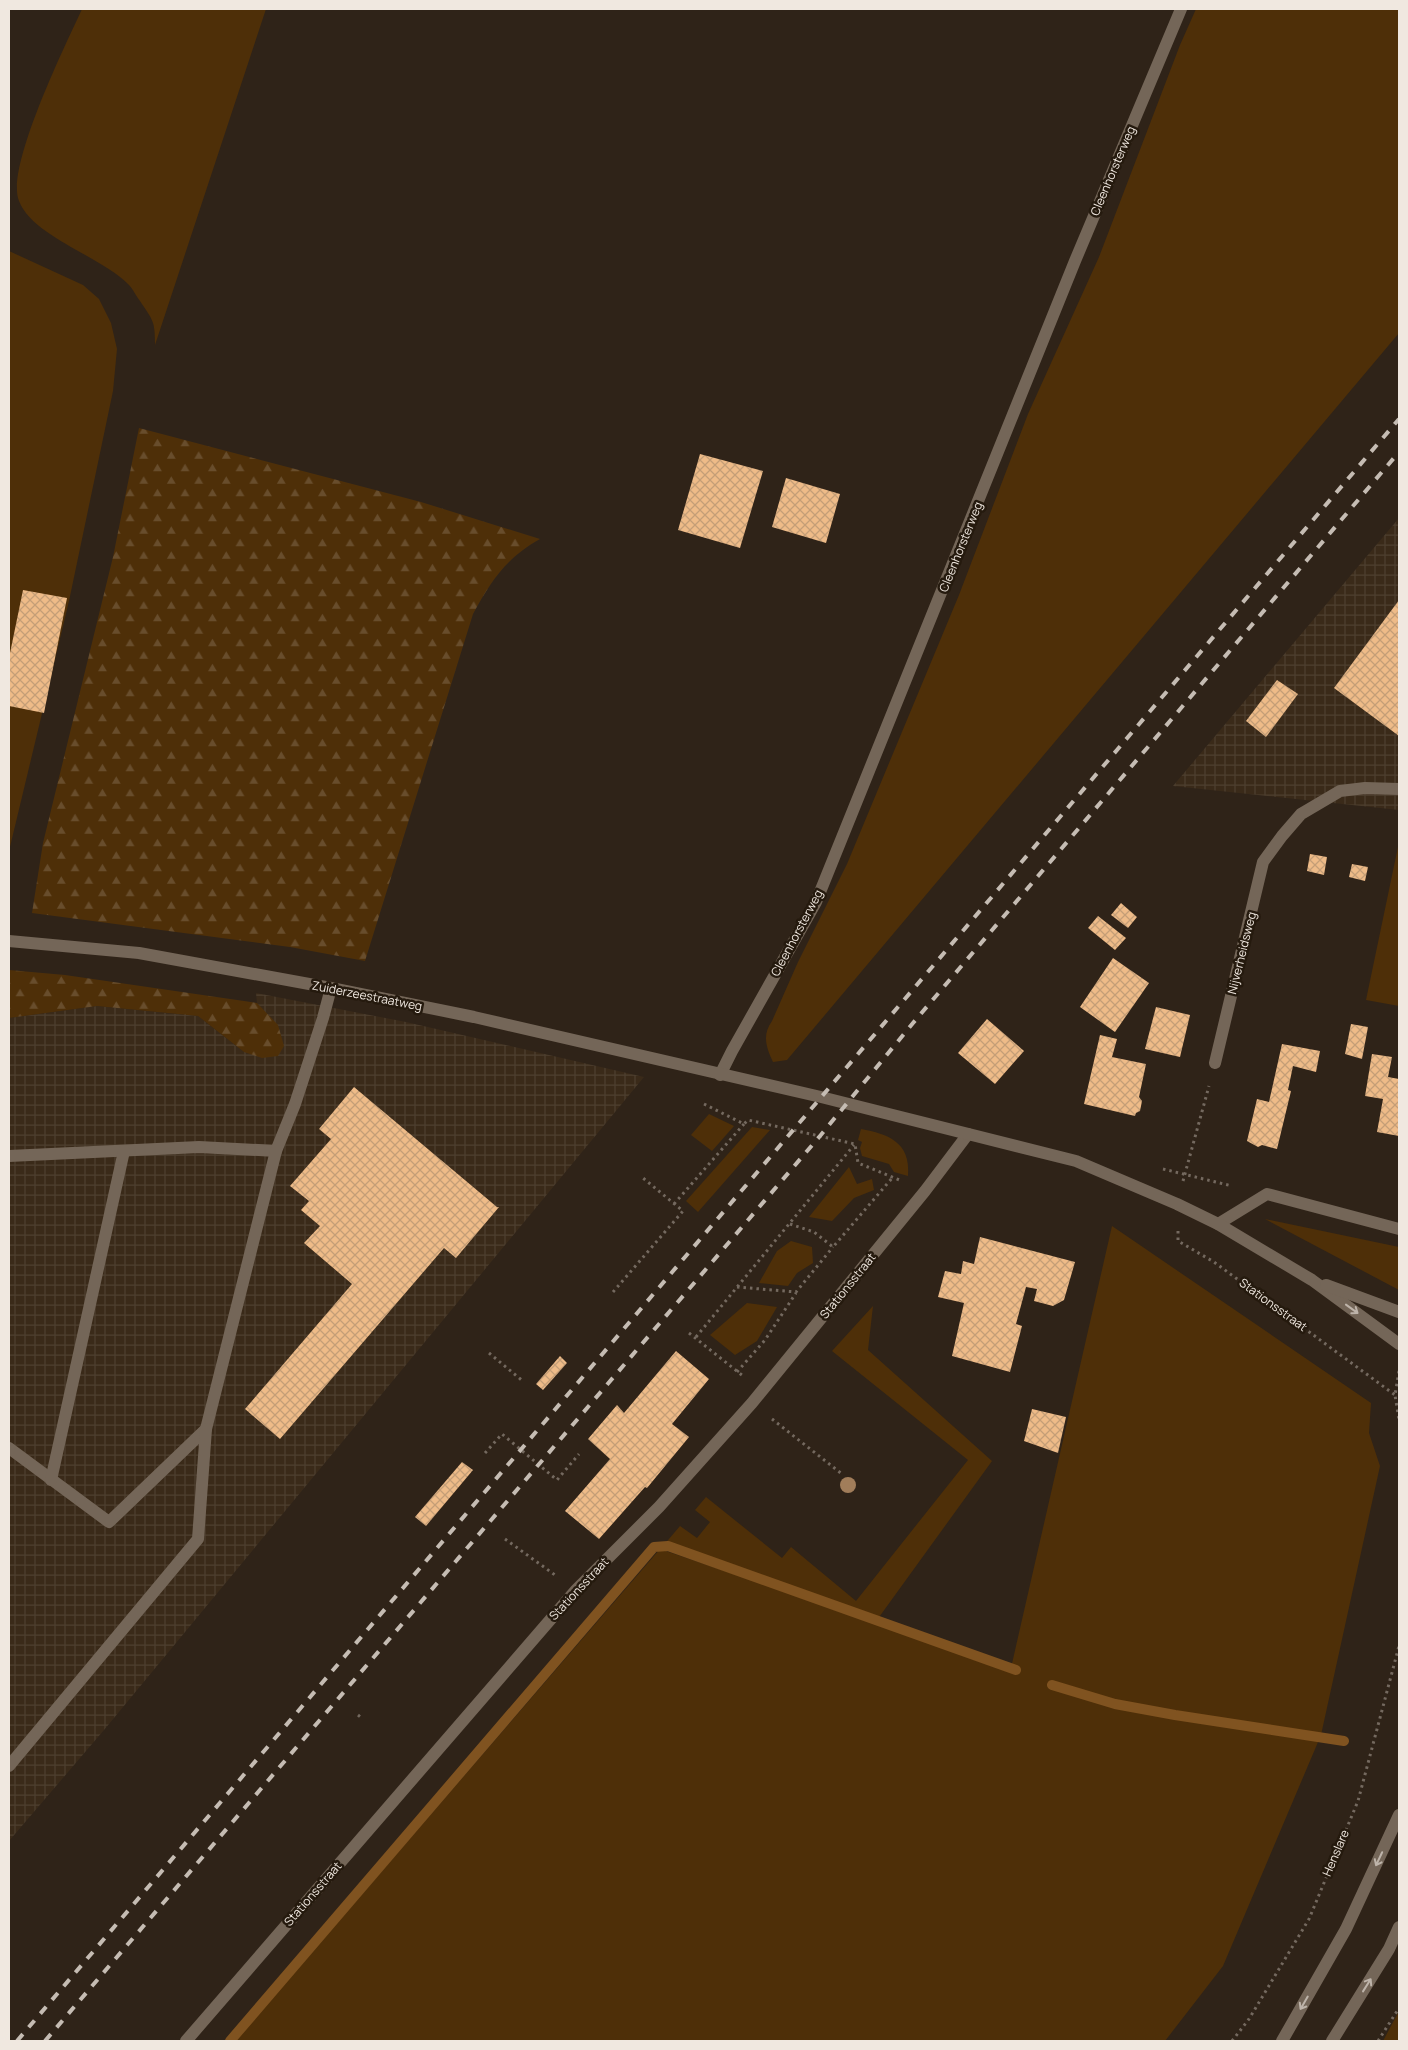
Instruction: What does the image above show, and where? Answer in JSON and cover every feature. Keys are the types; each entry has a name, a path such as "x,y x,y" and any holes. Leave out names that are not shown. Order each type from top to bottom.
{"street":[{"name":"Cleenhorsterweg","path":"720,1075 816,902 1075,261 1181,9"},
{"name":"Nijverheidsweg","path":"1215,1063 1264,862 1282,836 1301,814 1340,791 1364,788 1399,789"},
{"name":"Zuiderzeestraatweg","path":"9,941 139,953 331,988 474,1017 720,1075"},
{"path":"9,1766 198,1539 206,1429 276,1152 295,1104 331,988"},
{"path":"720,1075 821,1097 1076,1162 1177,1204 1218,1224 1312,1280 1399,1344"},
{"name":"Stationsstraat","path":"186,2041 576,1590 659,1507 752,1403 925,1192 968,1134"},
{"path":"9,1156 199,1147 276,1152"},
{"path":"51,1480 124,1151"},
{"path":"1218,1224 1267,1194 1399,1229"},
{"path":"1312,1280 1399,1312"},
{"path":"9,1448 109,1522 206,1429"},
{"path":"1282,2041 1346,1929 1399,1815"},
{"path":"1332,2041 1389,1949 1399,1927"}],"path":[{"path":"1177,1204 1215,1063"},
{"path":"704,1104 744,1124"},
{"path":"674,1204 748,1120 855,1144"},
{"path":"696,1337 855,1144"},
{"path":"737,1372 764,1340 796,1292 893,1177 858,1163 855,1144"},
{"path":"613,1292 683,1212 642,1178"},
{"name":"Stationsstraat","path":"1177,1204 1178,1241 1214,1262 1395,1395"},
{"path":"790,1224 814,1232 833,1247"},
{"path":"737,1287 796,1292"},
{"path":"689,1333 737,1372 763,1389"},
{"path":"489,1353 524,1382"},
{"path":"1399,1371 1395,1395 1399,1420"},
{"path":"752,1403 842,1474"},
{"path":"485,1453 502,1434 557,1480 579,1454"},
{"path":"505,1539 576,1590"},
{"name":"Henslare","path":"1232,2041 1249,2019 1309,1919 1358,1801 1399,1646"},
{"path":"358,1715 363,1719"},
{"path":"1378,2041 1399,2008"}],"shaded area":[{"path":"1399,518 1399,810 1173,786"},
{"path":"256,993 406,1022 644,1077 104,1730 9,1841 9,1018 97,1006 198,1016 244,1052 261,1009 257,1003"}],"green space":[{"path":"82,9 266,9 155,345 152,321 132,288 117,275 38,225 27,214 19,201 17,185 29,135 51,76"},
{"path":"1196,9 1399,9 1399,333 787,1060 773,1062 766,1041 769,1026 798,962 847,864 959,595 1028,414 1099,257 1180,45"},
{"path":"9,251 83,285 99,299 111,323 117,349 113,391 69,601 9,851"},
{"path":"139,428 421,502 540,539 528,546 509,562 486,591 473,614 365,961 290,947 32,913 43,843 113,557"},
{"path":"1399,842 1399,1006 1366,1000"},
{"path":"9,970 65,975 257,1003 278,1025 284,1046 278,1056 262,1058 244,1052 198,1016 97,1006 9,1018"},
{"path":"709,1114 734,1126 712,1151 691,1135"},
{"path":"752,1127 770,1130 698,1212 686,1201"},
{"path":"861,1129 889,1137 902,1148 908,1164 908,1176 894,1172 889,1164 862,1156 860,1148 862,1142 858,1140"},
{"path":"849,1167 857,1184 872,1179 874,1190 854,1198 832,1221 809,1217"},
{"path":"1265,1219 1399,1247 1399,1290"},
{"path":"1112,1226 1371,1403 1369,1433 1380,1466 1321,1735 1223,1966 1165,2041 235,2041 660,1549 1011,1668"},
{"path":"791,1241 812,1247 813,1263 797,1273 788,1286 759,1283 777,1251"},
{"path":"747,1303 777,1307 757,1341 735,1355 710,1335"},
{"path":"873,1306 868,1350 992,1461 877,1620 663,1546 680,1526 697,1538 710,1522 695,1510 706,1497 782,1558 791,1547 856,1601 968,1460 832,1351"},
{"path":"1399,2011 1399,2041 1383,2041"}],"building":[{"path":"700,454 763,471 740,548 678,530"},
{"path":"786,478 840,494 826,543 772,527"},
{"path":"23,590 67,598 44,713 9,706 9,658"},
{"path":"1399,600 1399,736 1334,688"},
{"path":"1277,680 1298,694 1266,737 1246,721"},
{"path":"1310,854 1327,857 1324,875 1307,871"},
{"path":"1352,864 1368,867 1365,881 1349,877"},
{"path":"1121,903 1137,917 1128,928 1111,915"},
{"path":"1098,916 1126,938 1115,950 1088,928"},
{"path":"1113,958 1149,983 1115,1032 1080,1007"},
{"path":"1156,1007 1190,1015 1180,1057 1145,1049"},
{"path":"987,1019 1024,1051 995,1084 958,1053"},
{"path":"1351,1024 1368,1027 1362,1059 1345,1054"},
{"path":"1100,1035 1117,1039 1112,1057 1146,1064 1139,1097 1142,1101 1140,1111 1135,1116 1084,1104"},
{"path":"1282,1044 1320,1051 1316,1072 1293,1066 1288,1090 1291,1091 1277,1149 1262,1145 1258,1147 1247,1141 1257,1099 1269,1102"},
{"path":"1372,1054 1392,1057 1388,1077 1399,1079 1399,1136 1377,1132 1383,1099 1365,1096"},
{"path":"354,1087 499,1207 456,1258 444,1248 280,1439 245,1409 352,1284 304,1243 320,1226 301,1210 309,1201 290,1186 331,1139 319,1129"},
{"path":"980,1237 1075,1262 1064,1300 1053,1306 1034,1301 1037,1289 1026,1287 1016,1324 1022,1326 1010,1372 952,1356 964,1303 938,1297 945,1271 961,1274 963,1261 974,1264"},
{"path":"676,1351 709,1379 672,1424 689,1437 647,1488 645,1487 599,1539 565,1511 610,1459 588,1439 617,1405 624,1413"},
{"path":"560,1356 567,1363 543,1390 536,1384"},
{"path":"1032,1409 1066,1417 1058,1453 1024,1441"},
{"path":"462,1462 473,1470 426,1526 415,1517"}],"waterway":[{"path":"230,2041 654,1547 668,1546 1016,1670"},
{"path":"1052,1685 1115,1704 1344,1741"}],"railway":[{"path":"17,2041 1399,419"},
{"path":"45,2041 820,1136 913,1023 1399,452"}]}
